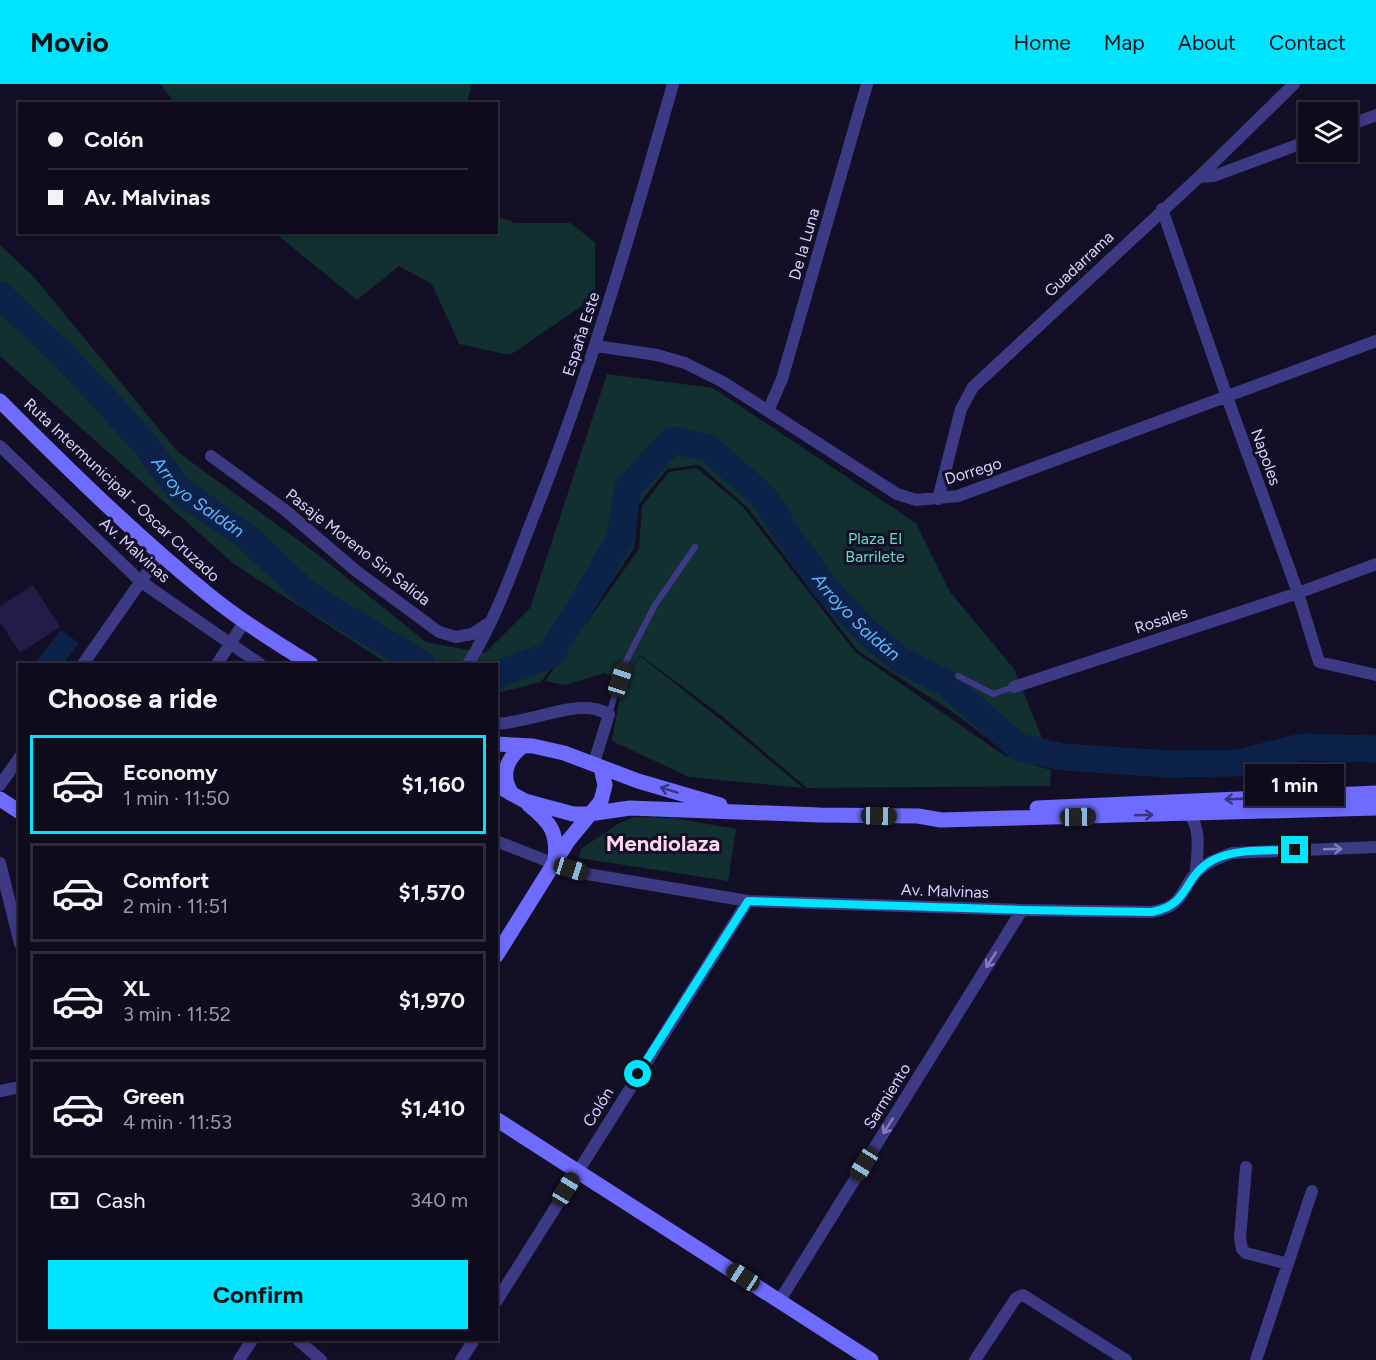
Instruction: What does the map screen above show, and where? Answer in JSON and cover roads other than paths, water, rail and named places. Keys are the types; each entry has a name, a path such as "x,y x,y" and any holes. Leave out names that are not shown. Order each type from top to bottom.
{"main road":[{"name":"Ruta Intermunicipal - Oscar Cruzado","path":"0,401 160,554 244,621 309,663"},
{"path":"498,744 543,748 668,790 746,811"},
{"path":"523,746 509,759 505,777 507,786 551,825 557,847 555,864"},
{"path":"498,953 568,841 601,801 604,793 604,777 597,766"},
{"path":"498,786 519,798 558,811 589,814 630,808 918,816 941,820 1376,811"},
{"path":"918,816 940,812 1376,793"},
{"path":"0,799 18,811"},
{"path":"498,1120 871,1360"}],"street":[{"name":"España Este","path":"469,663 506,588 556,460 596,346 673,84"},
{"name":"De la Luna","path":"768,411 782,379 867,84"},
{"name":"Guadarrama","path":"938,499 961,409 973,387 1199,177 1294,84"},
{"path":"1358,122 1376,115"},
{"path":"1199,177 1214,176 1298,145"},
{"name":"Napoles","path":"1162,209 1298,593 1319,662 1376,675"},
{"name":"Dorrego","path":"596,346 657,355 685,363 723,382 897,494 916,500 958,496 1376,341"},
{"name":"Av. Malvinas","path":"0,446 140,581 258,663"},
{"name":"Pasaje Moreno Sin Salida","path":"211,456 285,510 355,570 439,632 456,637 472,634 490,623"},
{"path":"84,663 160,554"},
{"name":"Rosales","path":"1014,687 1298,593 1376,564"},
{"path":"218,663 244,621"},
{"path":"498,724 528,720 576,708 595,709 609,714 597,766"},
{"path":"0,785 18,760"},
{"path":"1189,814 1196,823 1197,830 1196,872"},
{"name":"Av. Malvinas","path":"498,842 587,874 748,901 1152,912 1166,909 1178,901 1196,872 1212,860 1232,853 1376,847"},
{"path":"0,863 18,936"},
{"name":"Colón","path":"498,1299 748,901"},
{"name":"Sarmiento","path":"780,1300 1022,910"},
{"path":"0,1091 18,1087"},
{"path":"1246,1167 1240,1239 1242,1249 1246,1253 1287,1263"},
{"path":"1256,1360 1312,1191"},
{"path":"975,1360 1016,1298 1023,1295 1126,1360"},
{"path":"239,1360 251,1341"},
{"path":"299,1341 321,1360"},
{"path":"461,1360 473,1341"}],"lane":[{"path":"609,714 625,663 654,605 695,546"},
{"name":"Rosales","path":"958,676 993,694 1014,687"}],"water":[{"path":"61,630 79,643 64,663 36,662"}],"waterway":[{"name":"Arroyo Saldán","path":"0,295 64,356 108,403 145,444 178,489 246,536 308,595 420,663"},
{"name":"Arroyo Saldán","path":"498,674 550,655 620,538 628,488 672,440 708,448 763,496 826,589 865,630 902,661 946,683 1018,747 1063,757 1168,764 1239,763 1301,747 1376,749"}],"district":[{"name":"Mendiolaza","path":"663,843"}],"park label":[{"name":"Plaza El Barrilete","path":"875,547"}]}
